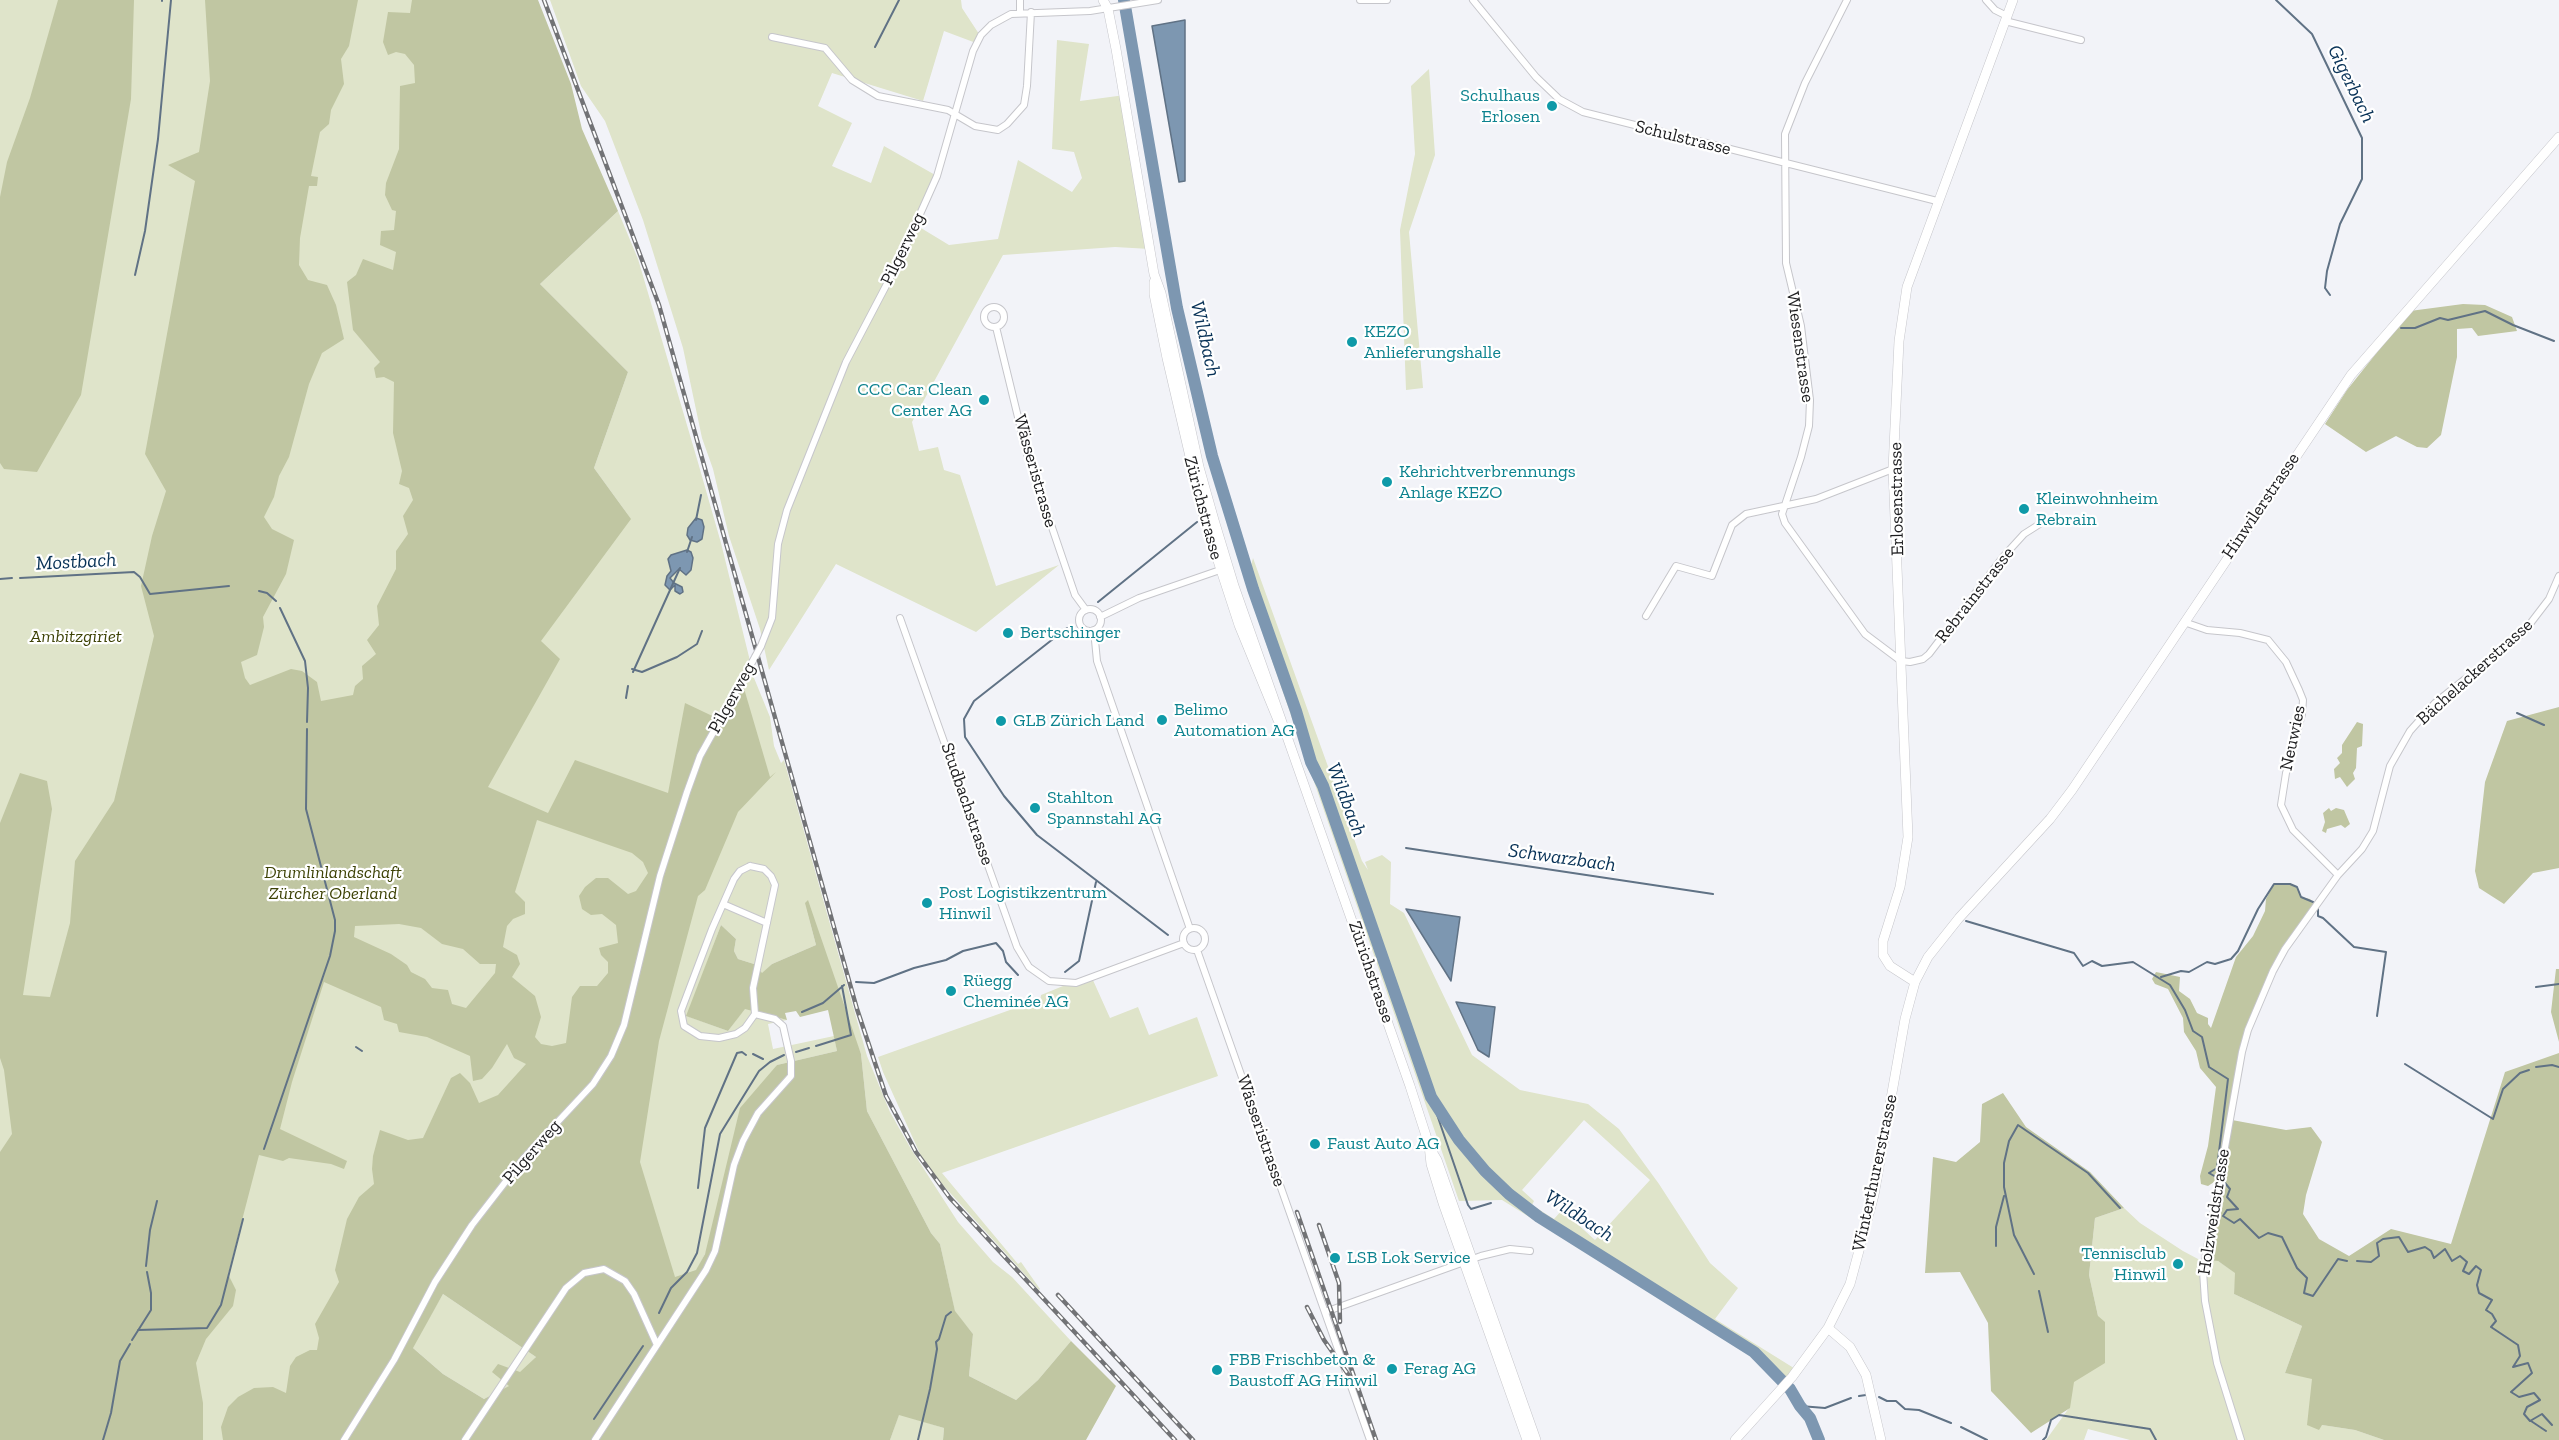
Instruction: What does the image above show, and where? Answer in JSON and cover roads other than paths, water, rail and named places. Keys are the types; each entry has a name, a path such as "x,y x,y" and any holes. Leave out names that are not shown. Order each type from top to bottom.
{"main road":[{"name":"Zürichstrasse","path":"1103,0 1109,5 1131,127 1154,274 1157,309 1195,484 1254,664 1270,705 1286,733 1410,1086 1429,1145 1431,1164 1443,1203 1468,1260 1536,1440"},
{"name":"Erlosenstrasse","path":"1915,981 1890,966 1883,954 1883,941 1900,887 1908,837 1893,470 1899,341 1907,287 2013,0"},
{"name":"Hinwilerstrasse","path":"1983,891 2043,826 2072,789 2351,375 2559,136"},
{"name":"Zürichstrasse","path":"1154,274 1161,293 1224,569"},
{"name":"Winterthurerstrasse","path":"1735,1440 1792,1377 1828,1328 1850,1284 1874,1195 1905,1019 1915,981 1940,940 1983,891"},
{"name":"Zürichstrasse","path":"1468,1260 1527,1440"},
{"path":"1828,1328 1850,1347 1866,1375 1881,1440"}],"street":[{"path":"1020,0 1020,12"},
{"path":"1109,5 1120,7 1158,0"},
{"path":"1360,0 1387,0"},
{"name":"Schulstrasse","path":"1473,0 1536,76 1559,99 1583,112 1937,201"},
{"name":"Wiesenstrasse","path":"1784,507 1802,457 1809,426 1810,400 1801,326 1786,263 1785,134 1805,83 1847,0"},
{"path":"1986,0 2006,19 2081,40"},
{"name":"Pilgerweg","path":"345,1440 394,1360 435,1282 472,1225 517,1166 593,1084 611,1056 624,1025 660,876 687,792 704,748 761,646 772,618 778,544 787,510 846,362 900,259 937,176 973,51 981,35 1002,17 1020,12 1109,5"},
{"path":"772,37 825,48 852,80 878,96 948,110 975,126 998,130 1007,124 1024,105 1031,12"},
{"name":"Wässeristrasse","path":"996,327 1027,454 1075,595 1086,610"},
{"path":"1646,616 1676,566 1712,576 1732,525 1746,513 1816,499 1893,470"},
{"path":"1784,507 1782,514 1785,523 1864,634 1900,661"},
{"name":"Rebrainstrasse","path":"1900,661 1910,662 1923,659 1929,654 2003,557 2024,534 2046,520"},
{"path":"1100,617 1139,598 1224,569"},
{"name":"Bächelackerstrasse","path":"2241,1052 2273,971 2285,949 2338,874 2362,849 2373,831 2390,766 2410,731 2435,703 2523,633 2549,599 2559,576"},
{"path":"1086,610 1093,610 1100,617 1100,623 1094,630 1087,631 1079,624 1081,614 1086,610"},
{"name":"Studbachstrasse","path":"900,618 1017,947 1029,967 1049,981 1076,983 1184,944"},
{"name":"Neuwies","path":"2184,622 2207,630 2240,633 2268,640 2286,662 2300,690 2302,707 2286,773 2281,805 2296,834 2338,874"},
{"path":"1094,630 1097,661 1190,929"},
{"path":"750,866 760,867 768,872 775,885 767,923 753,988 755,1014 739,1032 719,1038 693,1033 684,1026 681,1019 682,1006 723,904 741,871 750,866"},
{"path":"723,904 767,923"},
{"path":"1190,929 1199,929 1205,936 1204,945 1197,950 1189,950 1184,944 1183,936 1190,929"},
{"name":"Wässeristrasse","path":"1197,950 1370,1440"},
{"path":"595,1440 712,1258 737,1156 746,1133 758,1113 787,1082 792,1073 783,1026 775,1019 755,1014"},
{"name":"Holzweidstrasse","path":"2241,1052 2203,1271 2205,1301 2217,1363 2241,1440"},
{"path":"1325,1312 1468,1260 1506,1250 1530,1251"},
{"path":"465,1440 566,1288 584,1273 604,1269 625,1281 634,1294 657,1345"}],"water":[{"path":"1185,20 1185,181 1179,182 1152,26"},
{"path":"696,518 702,520 704,527 702,539 697,542 690,540 687,535 688,528"},
{"path":"687,550 691,552 693,558 691,570 686,575 679,569 670,578 682,587 683,592 680,594 675,591 675,585 670,590 665,585 671,571 668,559 671,555"},
{"path":"1406,909 1460,917 1451,981"},
{"path":"1456,1002 1495,1007 1489,1057 1478,1050"}],"waterway":[{"path":"135,275 145,231 158,139 171,0"},
{"path":"875,47 899,0"},
{"name":"Wildbach","path":"1124,0 1177,308 1212,456 1253,589 1296,711 1311,762 1323,786 1431,1097 1459,1140 1485,1171 1509,1194 1539,1217 1754,1352 1790,1389 1810,1418 1819,1440"},
{"name":"Gigerbach","path":"2276,0 2312,34 2362,138 2362,179 2340,224 2327,271 2325,288 2330,295"},
{"name":"Gigerbach","path":"2401,328 2415,328 2440,318 2448,320 2485,311 2554,341"},
{"path":"696,520 701,495"},
{"path":"1098,602 1197,522"},
{"path":"687,552 692,537"},
{"path":"633,672 680,568"},
{"name":"Mostbach","path":"20,578 134,572 140,577 150,594 229,586"},
{"name":"Mostbach","path":"0,579 12,578"},
{"path":"259,591 267,593 276,601"},
{"path":"280,608 305,661 308,688 307,722"},
{"path":"1067,628 974,701 964,719 965,737 1004,796 1037,835 1168,935"},
{"path":"632,669 642,672 677,657 697,644 702,631"},
{"path":"626,698 628,686"},
{"path":"2517,713 2544,725"},
{"path":"264,1149 330,956 335,931 335,920 306,809 307,729"},
{"name":"Schwarzbach","path":"1406,848 1713,894"},
{"path":"1065,972 1079,961 1096,882"},
{"path":"2161,977 2181,971 2189,972 2207,962 2215,964 2231,959 2238,951 2258,909 2274,884 2290,884 2297,887 2301,897 2313,902"},
{"path":"2318,909 2318,916 2354,947 2386,952 2377,1016"},
{"name":"Schwarzbach","path":"1966,921 2074,953 2083,966 2092,961 2102,966 2133,962 2170,985 2185,1010 2193,1031 2202,1037 2209,1067 2228,1079 2217,1168 2209,1173 2216,1177"},
{"path":"856,982 874,983 914,968 946,960 963,951 996,943 1003,951 1006,962 1018,975"},
{"path":"2536,987 2559,984"},
{"path":"802,1012 823,1003 844,985"},
{"path":"816,1046 851,1035 842,986"},
{"path":"356,1047 362,1051"},
{"path":"796,1052 809,1048"},
{"path":"698,1188 705,1128 737,1053 742,1052 746,1055"},
{"path":"753,1054 763,1059"},
{"path":"659,1313 671,1288 687,1272 697,1253 720,1134 759,1071 784,1055"},
{"path":"2405,1064 2493,1119 2503,1089 2520,1073 2529,1070"},
{"path":"2536,1067 2552,1065 2559,1067"},
{"path":"1431,1097 1468,1205 1471,1209 1491,1203"},
{"path":"2034,1274 2014,1235 2004,1187 2004,1163 2009,1141 2018,1125 2088,1173 2120,1208"},
{"name":"Schwarzbach","path":"2225,1183 2230,1189 2227,1197 2238,1209 2227,1210 2223,1216 2234,1223 2240,1219 2259,1238 2268,1233 2282,1237 2297,1268 2307,1278 2304,1293 2313,1296 2338,1259 2347,1261"},
{"path":"1996,1246 1996,1227 2004,1196"},
{"path":"146,1266 150,1230 157,1201"},
{"path":"138,1330 207,1328 221,1305 243,1219"},
{"name":"Schwarzbach","path":"2357,1261 2371,1262 2379,1256 2377,1243 2383,1239 2399,1237 2408,1252 2425,1247 2431,1251 2434,1258 2445,1249 2452,1261 2460,1256 2467,1262 2463,1271 2469,1274 2476,1266 2481,1270 2477,1285 2479,1293 2492,1300 2486,1310 2496,1321 2491,1327 2518,1345 2520,1356 2513,1367 2528,1363 2532,1373 2511,1392 2519,1397 2534,1393 2540,1400 2527,1407 2524,1414 2530,1421 2542,1414 2552,1425"},
{"path":"132,1340 151,1310 147,1272"},
{"path":"2039,1291 2048,1332"},
{"path":"918,1440 930,1389 937,1349 936,1342 946,1316 951,1312"},
{"path":"103,1440 111,1413 120,1361 130,1344"},
{"path":"594,1419 643,1346"},
{"path":"1859,1396 1866,1395"},
{"path":"1879,1397 1887,1401 1896,1401 1905,1409 1919,1410 1951,1423"},
{"path":"1800,1406 1825,1408 1851,1398"},
{"path":"2043,1440 2051,1420 2059,1415 2150,1429 2156,1440"},
{"path":"2531,1421 2546,1431"},
{"path":"1961,1427 1987,1440"}],"railway":[{"path":"544,0 659,305 857,1009 886,1096 916,1152 950,1198 1175,1440"},
{"path":"1297,1212 1376,1440"},
{"path":"1319,1225 1339,1283 1340,1322"},
{"path":"1058,1295 1193,1440"},
{"path":"1307,1307 1324,1340 1350,1377"}],"place":[{"name":"Schulhaus Erlosen","path":"1552,106"},
{"name":"KEZO Anlieferungshalle","path":"1352,342"},
{"name":"CCC Car Clean Center AG","path":"984,400"},
{"name":"Kehrichtverbrennungs Anlage KEZO","path":"1387,482"},
{"name":"Kleinwohnheim Rebrain","path":"2024,509"},
{"name":"Bertschinger","path":"1008,633"},
{"name":"Belimo Automation AG","path":"1162,720"},
{"name":"GLB Zürich Land","path":"1001,721"},
{"name":"Stahlton Spannstahl AG","path":"1035,808"},
{"name":"Post Logistikzentrum Hinwil","path":"927,903"},
{"name":"Rüegg Cheminée AG","path":"951,991"},
{"name":"Faust Auto AG","path":"1315,1144"},
{"name":"LSB Lok Service","path":"1335,1258"},
{"name":"Tennisclub Hinwil","path":"2178,1264"},
{"name":"Ferag AG","path":"1392,1369"},
{"name":"FBB Frischbeton & Baustoff AG Hinwil","path":"1217,1370"}],"park label":[{"name":"Ambitzgiriet","path":"76,637"},
{"name":"Drumlinlandschaft Zürcher Oberland","path":"333,883"}]}
